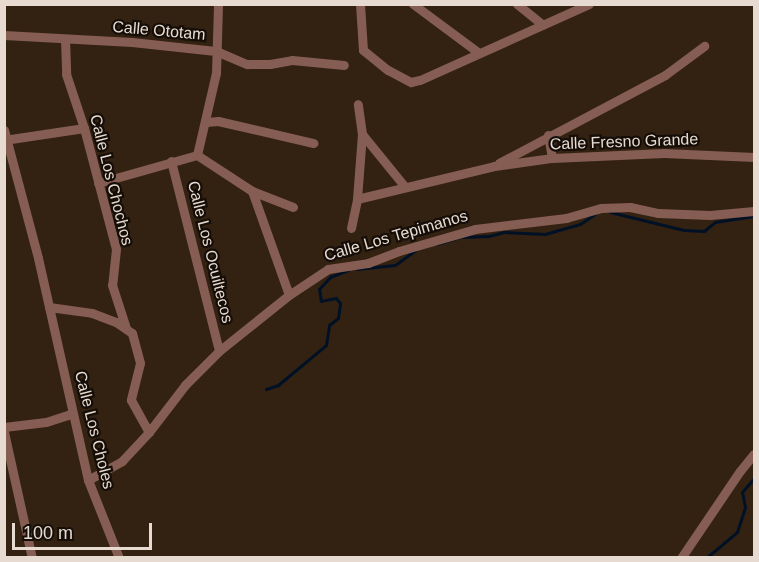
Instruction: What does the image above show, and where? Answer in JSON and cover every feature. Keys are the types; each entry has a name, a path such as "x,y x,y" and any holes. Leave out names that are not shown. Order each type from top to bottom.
{"street":[{"path":"98,183 197,155 216,73 218,4"},
{"path":"360,4 363,50 388,70 411,82 589,4"},
{"path":"413,4 479,53"},
{"path":"517,4 543,25"},
{"name":"Calle Ototam","path":"4,35 216,51 247,64 292,60 344,65"},
{"name":"Calle Los Chochos","path":"65,39 66,74 84,128 116,249 112,285 126,328"},
{"name":"Calle Fresno Grande","path":"494,166 548,135 665,75 704,46"},
{"path":"351,228 357,199 362,134 358,104"},
{"path":"206,122 218,121 313,143"},
{"path":"5,137 84,128"},
{"path":"362,134 405,187"},
{"path":"548,135 552,158"},
{"name":"Calle Los Choles","path":"5,137 49,307 88,480 119,558"},
{"name":"Calle Fresno Grande","path":"357,199 494,166 552,158 664,153 754,157"},
{"name":"Calle Los Ocuiltecos","path":"197,155 252,191 293,207"},
{"name":"Calle Los Ocuiltecos","path":"171,161 219,351"},
{"path":"252,191 288,295"},
{"name":"Calle Los Tepimanos","path":"88,480 123,461 149,432 185,385 219,351 288,295 328,269 368,262 399,250 475,229 566,218 600,208 630,207 658,213 710,215 754,211"},
{"path":"49,307 92,313 126,328 136,340 140,363 131,400 149,432"},
{"path":"32,558 4,430 46,422 73,412"},
{"path":"681,558 754,454"}],"waterway":[{"path":"610,212 684,230 704,231 715,222 754,216"},
{"path":"437,244 460,237 489,236 504,232 545,234 580,224 595,214"},
{"path":"357,269 395,265 417,249"},
{"path":"266,389 278,385 326,345 329,325 338,318 340,303 336,298 321,301 319,289 330,277 348,270"},
{"path":"706,558 737,532 745,507 742,492 754,478"}]}
